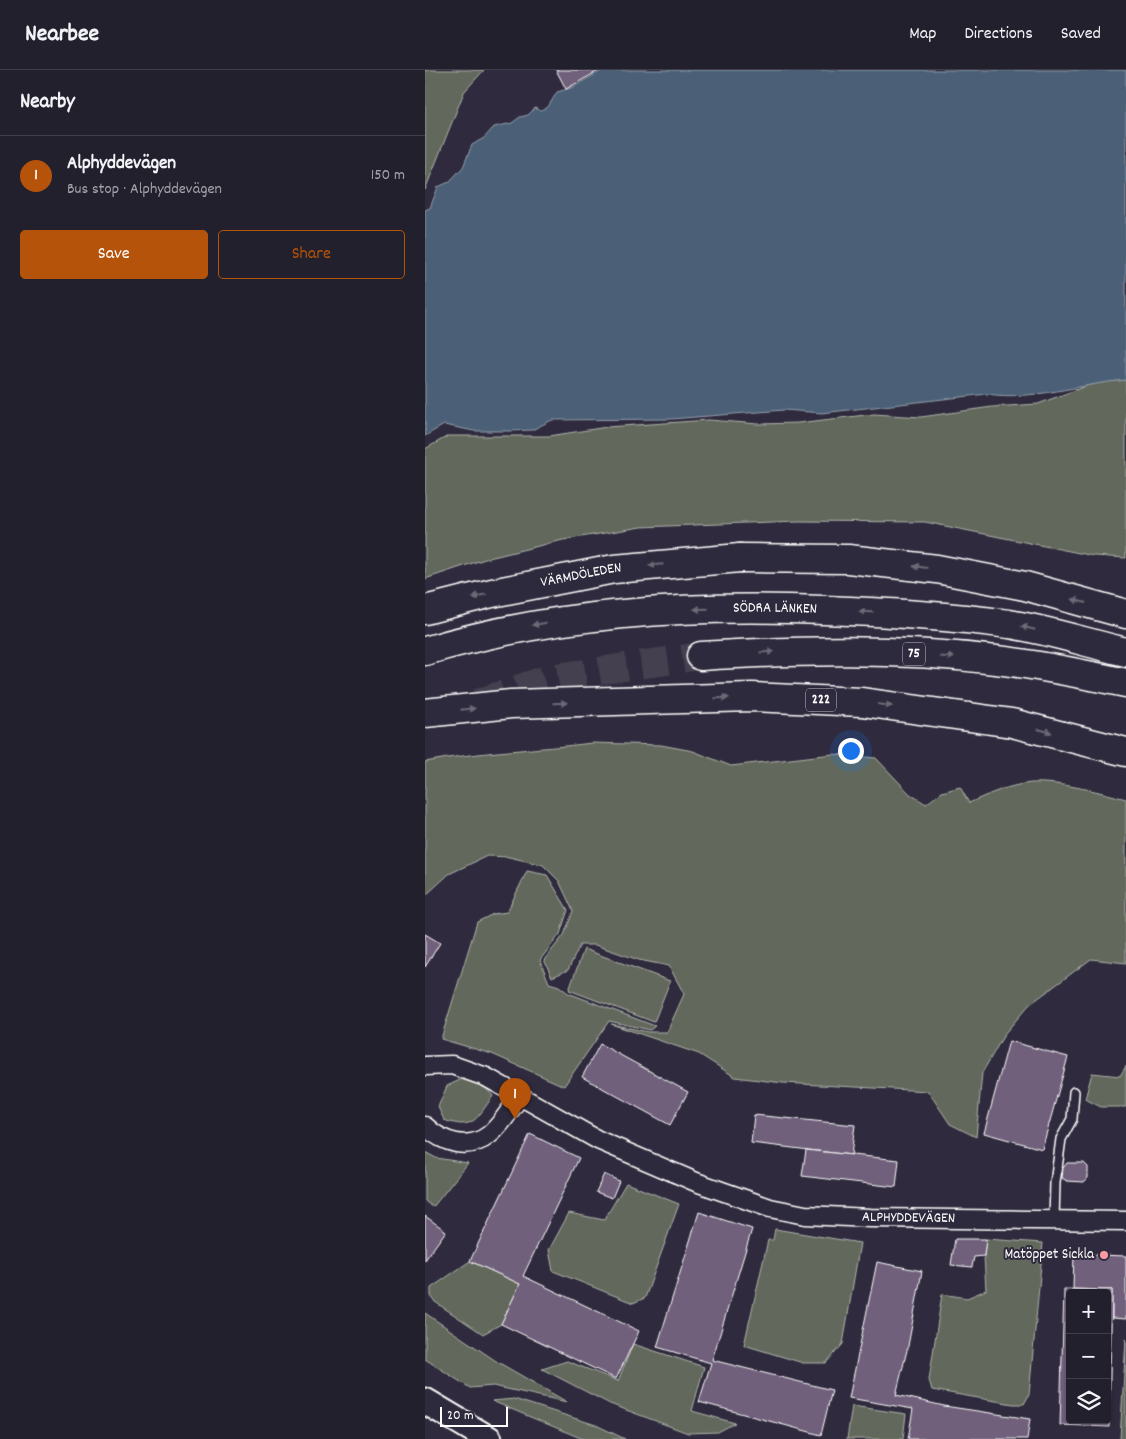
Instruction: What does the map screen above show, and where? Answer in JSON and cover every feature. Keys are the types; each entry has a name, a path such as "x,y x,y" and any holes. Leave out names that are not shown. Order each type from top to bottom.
{"main road":[{"name":"VÄRMDÖLEDEN","path":"425,610 492,593 614,569 740,558 848,559 937,569 1025,586 1126,614"},
{"name":"SÖDRA LÄNKEN","path":"425,651 531,625 595,615 657,610 767,608 895,613 1010,624 1126,652"},
{"name":"75","path":"701,656 782,651 878,652 994,660 1058,669 1126,683"},
{"name":"222","path":"425,713 511,704 743,698 862,702 1012,723 1126,752"},
{"path":"425,1401 489,1439"}],"street":[{"name":"ALPHYDDEVÄGEN","path":"425,1066 451,1065 486,1077 519,1098 598,1140 696,1182 770,1208 805,1215 871,1218 1126,1221"},
{"path":"425,1126 440,1139 454,1144 471,1144 490,1135 519,1098"}],"lane":[{"path":"1054,1220 1055,1183 1061,1139 1072,1119 1074,1092"}],"green space":[{"path":"425,70 484,70 464,92 425,190"},
{"path":"1126,380 1126,558 1094,556 925,522 798,521 641,527 563,540 485,559 425,579 425,449 448,436 549,436 607,427 709,420 758,424 798,423 874,414 921,417 992,407 1038,404 1094,383"},
{"path":"592,743 661,745 693,751 731,766 833,754 876,758 910,794 926,804 942,792 960,787 969,803 1007,788 1031,783 1066,785 1126,799 1126,963 1091,959 1029,1005 1005,1033 982,1073 976,1137 950,1124 928,1091 783,1083 735,1077 699,1054 611,1024 648,1032 667,1032 684,994 669,966 639,960 595,945 580,945 568,970 552,977 544,960 564,935 573,911 559,881 543,865 509,857 487,856 449,874 425,896 425,762 467,755"},
{"path":"527,871 547,875 568,910 560,934 540,960 549,983 559,986 568,993 655,1026 650,1030 609,1021 564,1086 492,1054 441,1039 477,922 493,914 507,912"},
{"path":"584,949 670,981 654,1022 569,990"},
{"path":"1126,1066 1126,1107 1101,1107 1085,1099 1092,1073 1120,1076"},
{"path":"462,1079 482,1084 493,1096 474,1120 462,1124 444,1120 438,1107 447,1086"},
{"path":"425,1152 436,1158 468,1163 433,1207 425,1201"},
{"path":"626,1183 679,1204 645,1298 633,1303 553,1271 549,1250 569,1213 604,1220"},
{"path":"775,1229 860,1243 843,1344 826,1363 803,1363 744,1345 768,1240 773,1240"},
{"path":"986,1239 1043,1243 1029,1395 1024,1404 1013,1404 932,1390 929,1380 942,1294 967,1298 986,1290 984,1256"},
{"path":"470,1261 520,1284 501,1324 483,1334 435,1302 431,1296 431,1288"},
{"path":"425,1313 496,1361 567,1402 493,1386 470,1388 425,1359"},
{"path":"1126,1339 1126,1439 1120,1439"},
{"path":"633,1344 704,1367 692,1411 735,1423 718,1432 688,1433 610,1404 542,1369 567,1361 618,1381"},
{"path":"514,1399 596,1425 625,1439 583,1439 492,1401"},
{"path":"852,1406 906,1414 903,1439 847,1439"}],"water":[{"path":"603,70 1126,70 1126,380 1039,394 1004,396 987,394 822,413 784,410 671,419 552,420 532,430 510,431 474,431 444,425 425,436 425,210 430,208 438,187 449,182 463,167 472,145 484,138 494,127 512,123 520,117 528,115 535,108 541,111 548,107 557,92 571,88"}],"building":[{"path":"556,70 600,70 566,89"},
{"path":"425,934 440,943 425,967"},
{"path":"1009,1041 1068,1057 1042,1149 984,1133"},
{"path":"600,1044 688,1092 670,1125 582,1077"},
{"path":"754,1115 855,1125 851,1155 751,1143"},
{"path":"530,1134 579,1158 523,1276 639,1331 616,1379 501,1324 520,1284 470,1261"},
{"path":"806,1150 899,1160 896,1187 802,1176"},
{"path":"1067,1163 1084,1163 1088,1167 1088,1178 1084,1182 1067,1181 1062,1178 1063,1168"},
{"path":"604,1174 619,1181 612,1198 596,1192"},
{"path":"699,1212 752,1229 712,1360 832,1390 821,1435 699,1402 711,1363 657,1347"},
{"path":"425,1216 446,1231 425,1260"},
{"path":"955,1239 986,1239 984,1256 974,1257 972,1267 951,1265"},
{"path":"1074,1254 1126,1256 1126,1319 1112,1318 1111,1289 1073,1289"},
{"path":"877,1262 922,1271 908,1346 896,1395 944,1406 1030,1419 1027,1439 908,1439 913,1409 849,1398"},
{"path":"1064,1289 1066,1289 1066,1424 1109,1424 1109,1427 1060,1425"},
{"path":"1111,1290 1112,1290 1111,1336"}],"tunnel":[{"path":"478,703 549,678 701,656"}],"place":[{"name":"Alphyddevägen","path":"515,1119"},
{"name":"Matöppet Sickla","path":"1104,1255"}]}
